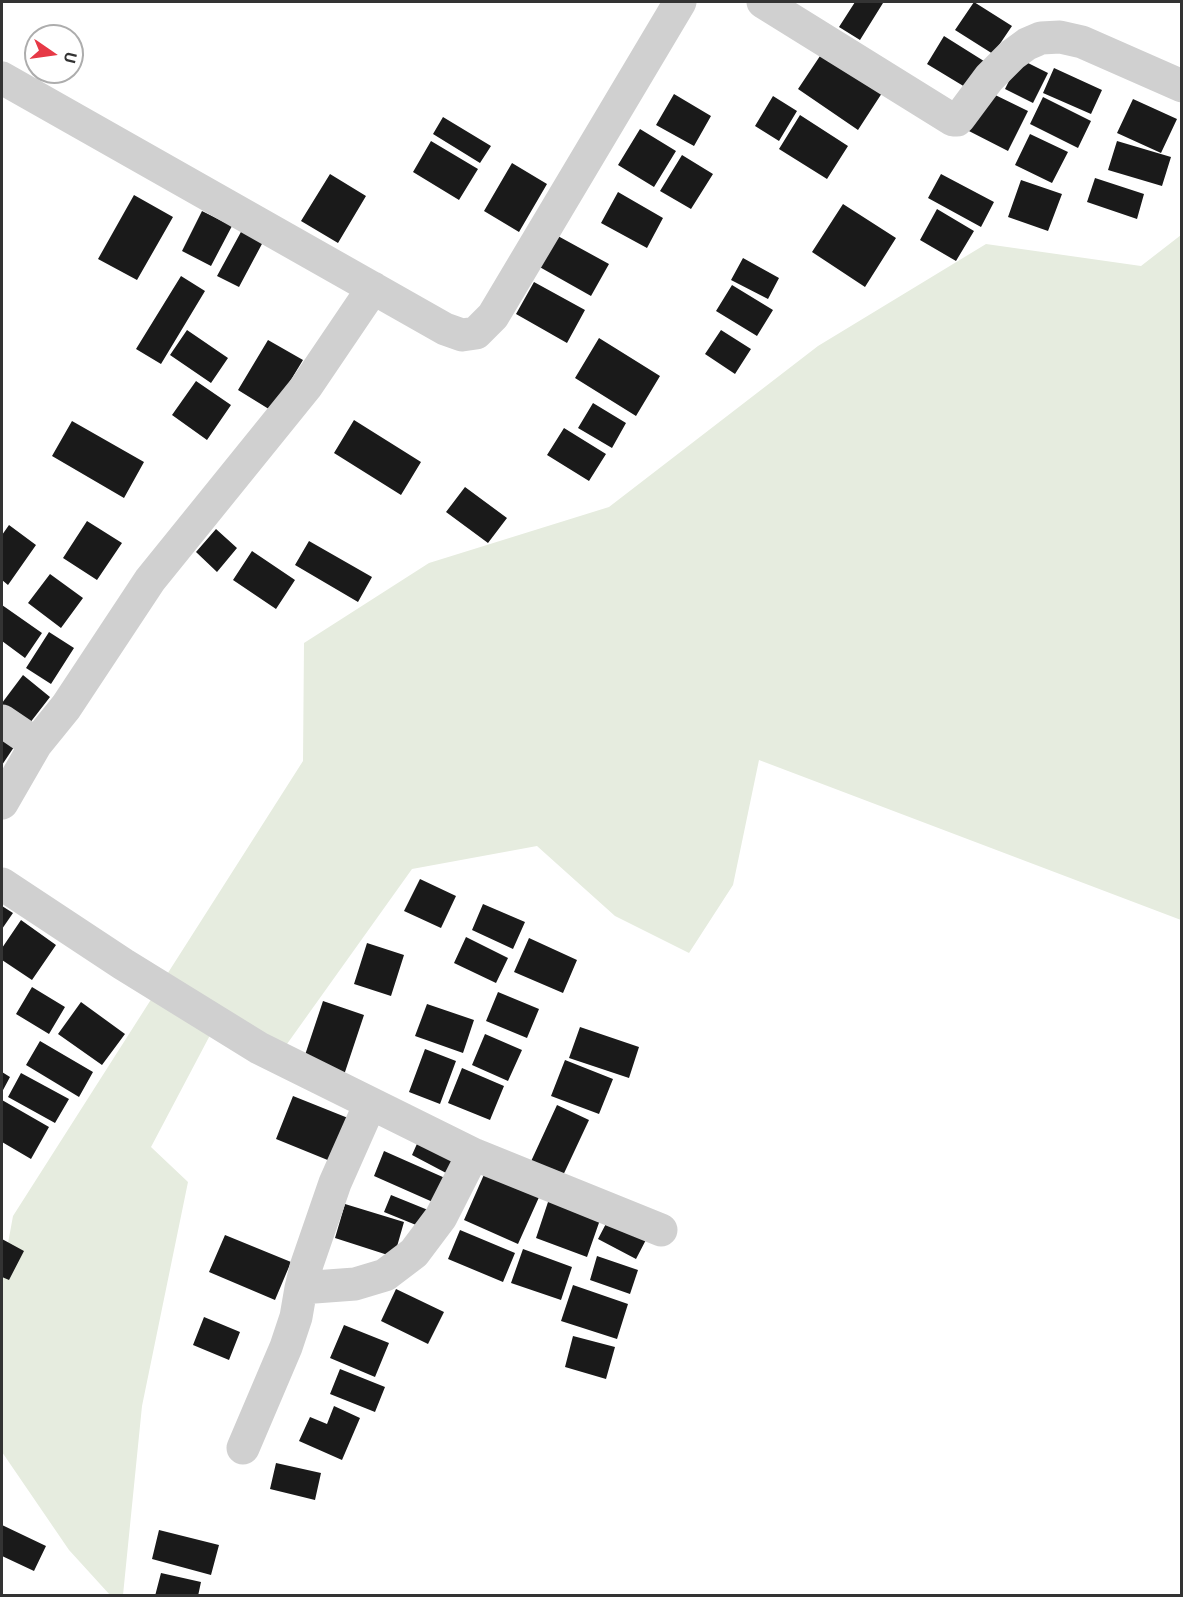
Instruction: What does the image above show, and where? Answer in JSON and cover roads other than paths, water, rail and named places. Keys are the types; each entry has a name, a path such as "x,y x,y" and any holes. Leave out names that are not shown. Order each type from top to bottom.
{"street":[{"path":"2,78 445,329 462,335 476,333 493,316 680,2"},
{"path":"764,2 952,120 960,117 989,78 1012,55 1027,44 1041,38 1060,37 1082,42 1182,86"},
{"path":"2,803 36,744 66,707 150,580 306,387 373,288"},
{"path":"2,721 36,744"},
{"path":"2,884 123,964 259,1048 473,1154 661,1230"},
{"path":"243,1448 296,1317 306,1267 335,1184 370,1104"},
{"path":"301,1288 355,1284 385,1275 414,1252 441,1217 473,1154"}]}
